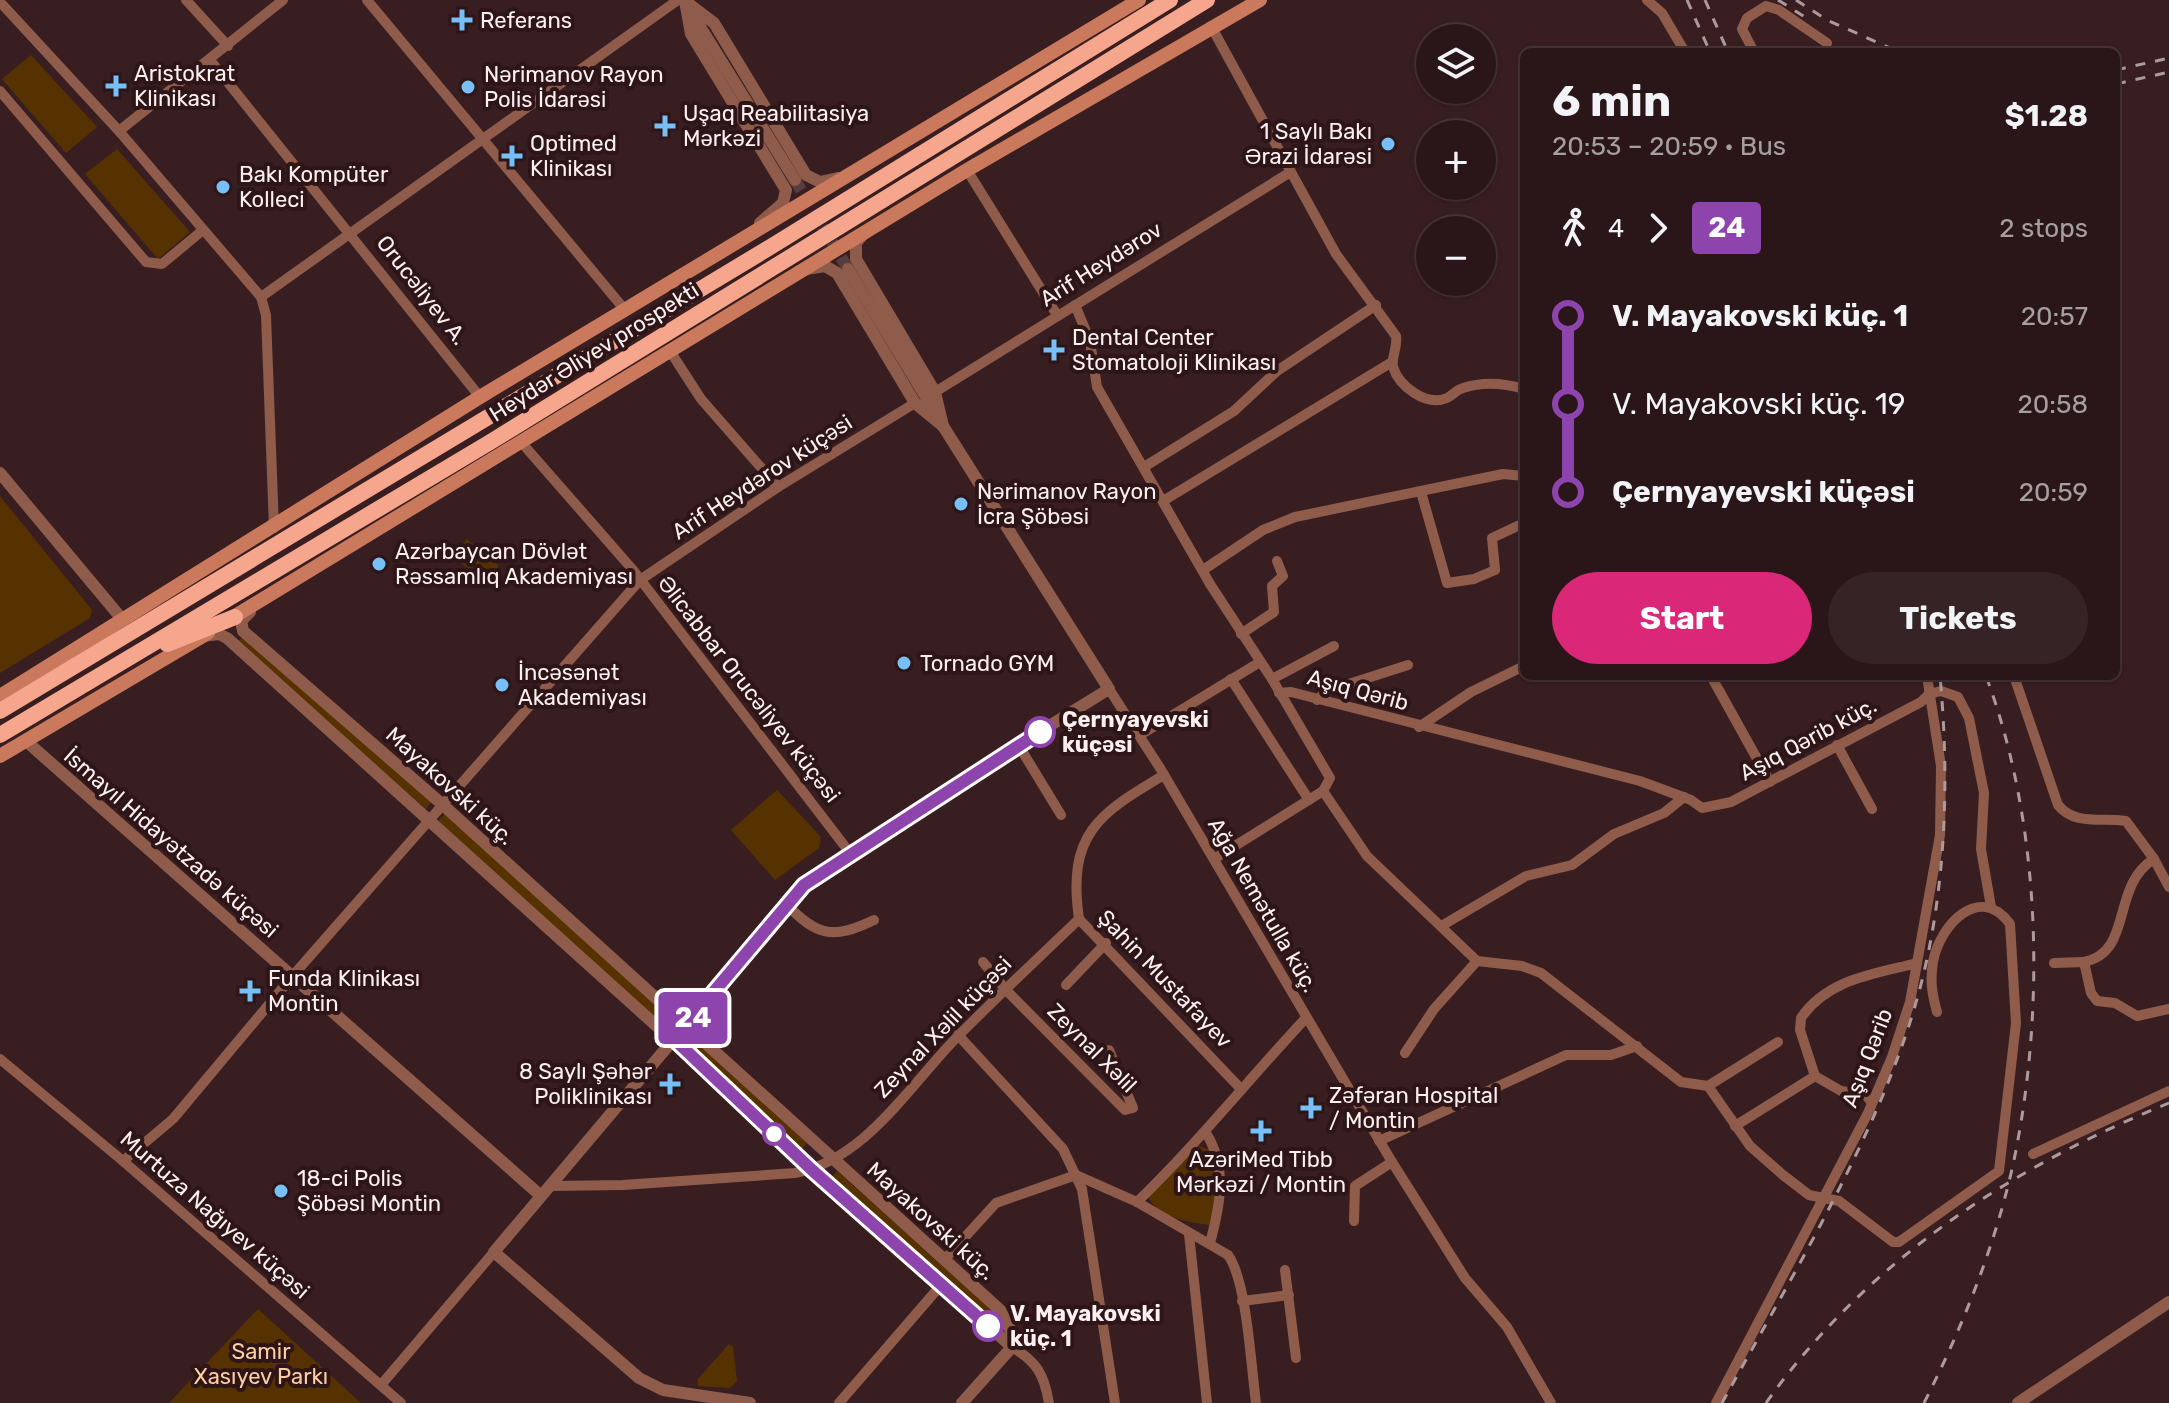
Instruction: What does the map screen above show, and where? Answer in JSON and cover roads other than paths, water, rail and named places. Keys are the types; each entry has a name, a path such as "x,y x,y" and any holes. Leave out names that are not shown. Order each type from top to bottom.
{"highway":[{"name":"Heydər Əliyev prospekti","path":"0,711 772,246 1170,0"},
{"name":"Heydər Əliyev prospekti","path":"0,735 492,441 1207,0"},
{"path":"121,662 235,617"}],"main road":[{"path":"0,696 480,397 1139,0"},
{"path":"0,756 235,617 967,170 1211,26 1263,0"}],"street":[{"path":"186,0 228,46"},
{"path":"119,131 283,0"},
{"path":"367,0 625,310"},
{"path":"261,297 682,0"},
{"path":"682,0 714,23 806,175 820,182 852,173"},
{"path":"682,0 795,180"},
{"path":"682,0 691,34 786,190 783,203 747,235"},
{"path":"1647,0 1662,13 1683,48"},
{"path":"0,2 119,131 261,297 266,315 274,528"},
{"path":"1752,48 1742,29 1747,18 1766,6 1779,10 1827,43"},
{"path":"1211,26 1255,101 1289,173 1336,254 1396,336 1392,362 1397,377 1408,388 1432,400 1446,398 1460,388 1487,384 1520,388"},
{"name":"Orucəliyev A.","path":"210,60 351,232 480,397"},
{"path":"0,91 146,262 162,264 203,230"},
{"path":"967,170 1057,315"},
{"name":"Arif Heydərov","path":"935,392 1289,173"},
{"name":"Ağa Nemətulla küç.","path":"864,232 856,243 856,259 935,392 943,426"},
{"name":"Ağa Nemətulla küç.","path":"806,269 825,266 837,273 915,403 943,426 1140,735 1392,1162 1465,1278 1507,1327 1551,1403"},
{"path":"848,269 943,426"},
{"path":"1075,305 1090,341 1097,387 1241,634 1272,679 1328,774 1330,783 1323,791 1214,859"},
{"path":"1144,467 1234,411 1277,371 1376,305"},
{"path":"670,351 701,399 778,487"},
{"path":"1163,501 1392,362"},
{"name":"Arif Heydərov küçəsi","path":"123,1161 173,1119 292,976 640,580 778,487 915,403"},
{"name":"Əlicabbar Orucəliyev küçəsi","path":"521,442 640,580 850,853"},
{"path":"0,473 122,619"},
{"path":"1203,570 1263,530 1295,517 1503,474 1520,476"},
{"path":"1421,492 1447,583 1474,579 1495,570 1492,538 1520,525"},
{"path":"1241,634 1275,611 1272,586 1283,576 1277,561"},
{"name":"Mayakovski küç.","path":"263,600 241,621 243,631 443,805 1000,1310 1011,1331 1012,1347"},
{"name":"Mayakovski küç.","path":"202,636 219,634 227,638 674,1039 812,1170 1012,1347"},
{"path":"1272,679 1334,646"},
{"path":"1140,735 1260,662"},
{"path":"1317,700 1327,691 1408,665"},
{"path":"1419,727 1471,692 1520,668"},
{"path":"1231,679 1309,800"},
{"path":"1713,680 1770,782"},
{"name":"Aşıq Qərib","path":"1716,1403 1825,1200 1872,1103 1910,1002 1940,835 1941,766 1927,680"},
{"path":"2015,680 2058,805 2069,817 2126,821 2154,859 2169,887"},
{"path":"381,1385 804,885 1109,689"},
{"path":"1929,694 1941,691 1958,697 1969,718 1984,793 1981,849 1991,907"},
{"name":"Aşıq Qərib","path":"1279,693 1640,781 1684,797 1702,808"},
{"name":"Aşıq Qərib küç.","path":"1702,808 1731,802 1921,702 1929,694"},
{"name":"İsmayıl Hidayətzadə küçəsi","path":"26,741 541,1196"},
{"path":"1837,745 1872,809"},
{"path":"1019,746 1061,815"},
{"name":"Şahin Mustafayev","path":"1164,775 1104,813 1084,843 1075,893 1079,919 1106,943 1241,1089"},
{"path":"1323,791 1367,856 1402,893 1443,925 1477,961 1522,966 1541,973 1681,1082 1708,1086 1778,1042"},
{"path":"1443,925 1526,876 1572,865 1614,834 1664,813 1684,797"},
{"path":"2054,963 2099,959 2114,944 2123,900 2134,877 2154,859"},
{"path":"786,904 817,931 843,933 874,920"},
{"path":"1708,1086 1750,1146 1783,1175 1809,1195 1839,1201 1893,1242 1899,1242 1999,1171 2016,1023 2010,924 1991,907 1975,905 1960,913 1934,958 1931,994 1937,1012"},
{"name":"Zeynal Xəlil küçəsi","path":"812,1170 833,1160 866,1136 958,1035 1079,919"},
{"path":"1066,985 1106,943"},
{"path":"1405,1053 1434,1009 1477,961"},
{"name":"Zeynal Xəlil","path":"983,962 1005,989 1128,1111 1133,1108 1109,1050"},
{"path":"2084,962 2091,993 2097,1001 2115,1003 2137,1016 2169,1009"},
{"path":"1872,1103 1865,1094 1841,1091 1815,1076 1800,1030 1801,1018 1806,1010 1839,984 1917,963"},
{"path":"1137,1202 1206,1133 1241,1089 1305,1019"},
{"path":"958,1035 1063,1149 1076,1175 1115,1403"},
{"path":"1379,1141 1566,1055 1611,1055 1637,1046"},
{"name":"Murtuza Nağıyev küçəsi","path":"0,1059 123,1161 401,1403"},
{"path":"1735,1126 1815,1076"},
{"path":"2033,1154 2101,1119 2169,1091"},
{"path":"1206,1133 1219,1160 1220,1204 1210,1243"},
{"path":"1354,1221 1355,1186 1392,1162"},
{"path":"551,1186 623,1185 812,1170"},
{"path":"945,1259 996,1203 1076,1175 1137,1202 1189,1234 1210,1243 1235,1265 1256,1403"},
{"path":"1189,1234 1207,1403"},
{"path":"494,1252 639,1378 663,1390 750,1403"},
{"path":"1285,1270 1296,1358"},
{"path":"839,1403 941,1285"},
{"path":"1242,1301 1289,1295"},
{"path":"2018,1403 2169,1302"},
{"path":"962,1403 1012,1347 1029,1357 1042,1372 1049,1403"}],"tunnel":[{"path":"795,180 848,269"}],"railway":[{"path":"1687,0 1708,48"},
{"path":"1705,0 1726,48"},
{"path":"1778,0 1805,17"},
{"path":"1796,0 1827,20 1890,48"},
{"path":"2120,69 2169,58"},
{"path":"2120,83 2169,72"},
{"path":"1722,1403 1854,1158 1878,1107 1915,1006 1933,925 1943,842 1945,758 1940,680"},
{"path":"1924,1403 1965,1314 1998,1223 2014,1160 2031,1040 2033,915 2027,853 2018,792 1987,680"},
{"path":"1766,1403 1806,1352 1849,1306 1896,1263 1946,1224 2053,1157 2169,1103"}],"place":[{"name":"Referans","path":"462,20"},
{"name":"Aristokrat Klinikası","path":"116,86"},
{"name":"Nərimanov Rayon Polis İdarəsi","path":"468,87"},
{"name":"Uşaq Reabilitasiya Mərkəzi","path":"665,126"},
{"name":"1 Saylı Bakı Ərazi İdarəsi","path":"1388,144"},
{"name":"Optimed Klinikası","path":"512,156"},
{"name":"Bakı Kompüter Kolleci","path":"223,187"},
{"name":"Dental Center Stomatoloji Klinikası","path":"1054,350"},
{"name":"Nərimanov Rayon İcra Şöbəsi","path":"961,504"},
{"name":"Azərbaycan Dövlət Rəssamlıq Akademiyası","path":"379,564"},
{"name":"Tornado GYM","path":"904,663"},
{"name":"İncəsənət Akademiyası","path":"502,685"},
{"name":"Çernyayevski küçəsi","path":"1040,732"},
{"name":"Funda Klinikası Montin","path":"250,991"},
{"name":"8 Saylı Şəhər Poliklinikası","path":"670,1084"},
{"name":"Zəfəran Hospital / Montin","path":"1311,1108"},
{"name":"AzəriMed Tibb Mərkəzi / Montin","path":"1261,1131"},
{"name":"18-ci Polis Şöbəsi Montin","path":"281,1191"},
{"name":"V. Mayakovski küç. 1","path":"988,1326"}],"park label":[{"name":"Samir Xasıyev Parkı","path":"261,1364"}]}
